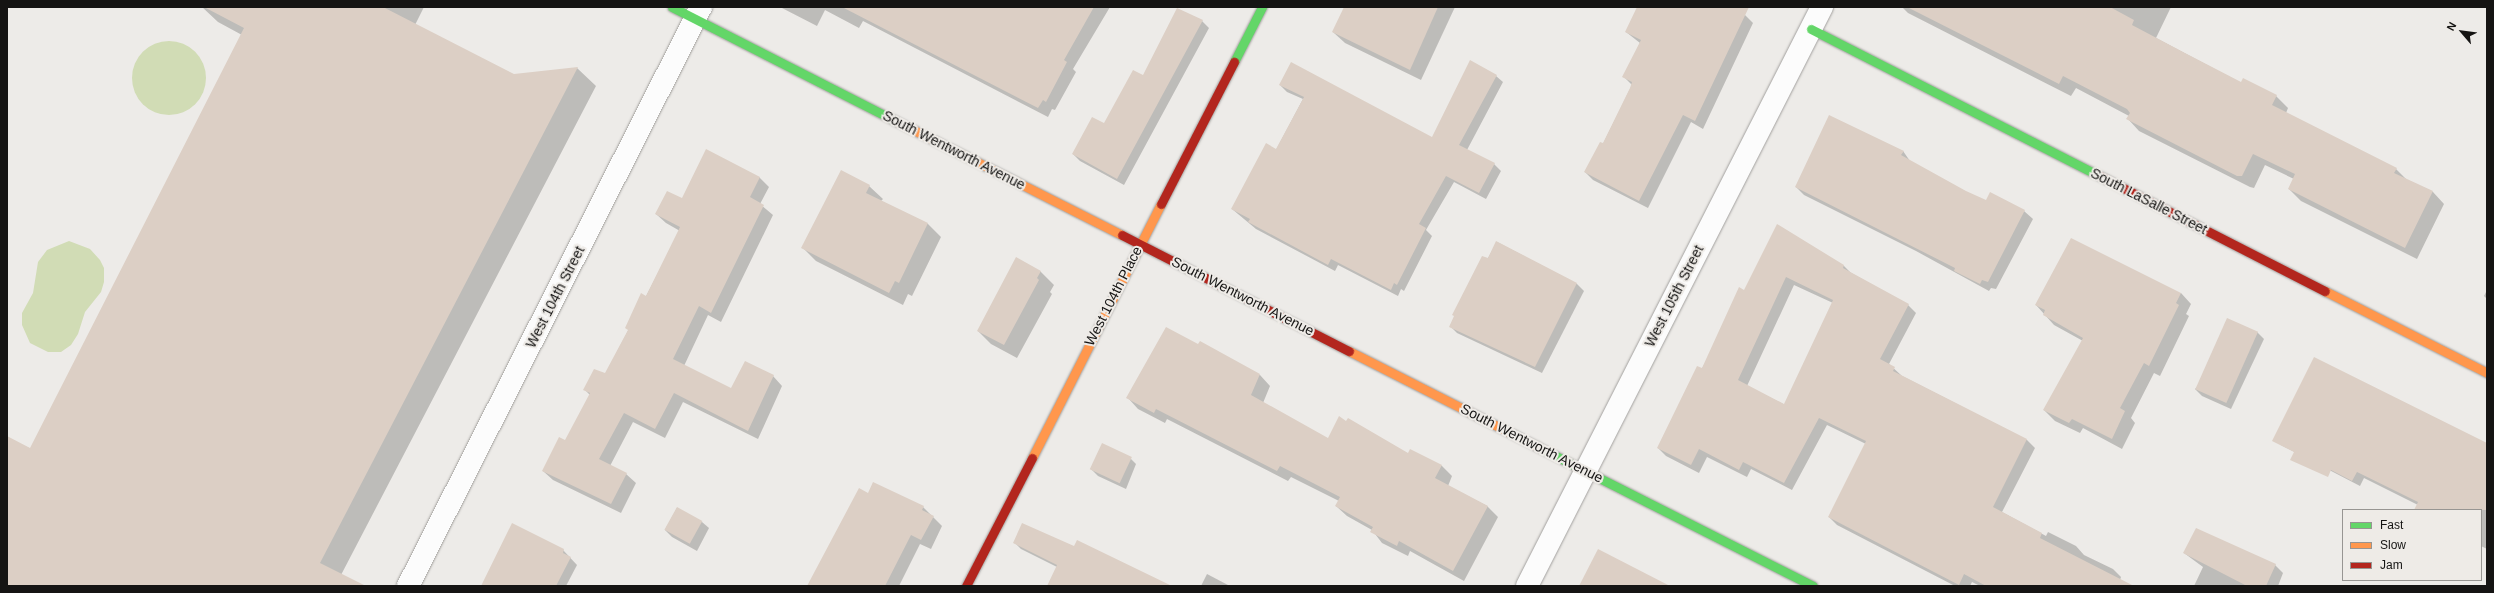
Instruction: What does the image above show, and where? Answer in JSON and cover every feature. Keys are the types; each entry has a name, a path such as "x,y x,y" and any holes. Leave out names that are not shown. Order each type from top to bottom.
{"street":[{"name":"South Wentworth Avenue","path":"672,7 698,13 1140,244 1813,586"},
{"name":"West 104th Place","path":"966,586 1262,7"},
{"name":"West 105th Street","path":"1526,586 1822,7"},
{"name":"West 104th Street","path":"408,586 698,13"},
{"name":"South LaSalle Street","path":"1811,29 2487,373"}],"green space":[{"path":"162,41 176,41 190,47 200,57 206,71 206,85 200,99 190,109 176,115 162,115 148,109 138,99 132,85 132,71 138,57 148,47"},
{"path":"69,241 90,249 100,260 104,268 104,282 101,292 85,312 78,334 71,345 61,352 48,352 30,343 22,325 22,313 33,293 38,262 47,250"}],"building":[{"path":"204,7 383,7 514,74 578,67 320,563 366,586 7,586 7,436 30,448 244,28"},
{"path":"842,7 1094,7 1064,60 1067,62 1046,102 1043,100 1038,108"},
{"path":"1344,7 1438,7 1410,70 1332,32"},
{"path":"1637,7 1749,7 1695,121 1683,115 1639,201 1584,172 1600,142 1603,143 1632,82 1622,77 1641,40 1625,32"},
{"path":"1907,7 2110,7 2134,20 2132,25 2185,53 2241,82 2243,78 2277,95 2272,105 2397,168 2394,173 2433,191 2405,248 2288,189 2295,174 2253,154 2242,176 2237,176 2126,119 2130,113 2127,109 2063,76 2059,84"},
{"path":"1177,8 1203,20 1117,179 1072,154 1092,117 1104,123 1133,70 1143,75"},
{"path":"1470,60 1497,75 1459,145 1495,163 1479,193 1446,176 1419,224 1426,228 1397,285 1394,283 1391,290 1331,259 1328,265 1248,222 1250,219 1231,209 1266,143 1276,149 1304,97 1279,85 1291,62 1432,137"},
{"path":"1829,115 1904,151 1901,155 1966,191 1986,200 1990,192 2025,210 1988,282 1982,280 1980,284 1954,271 1955,268 1795,187"},
{"path":"706,149 760,177 750,197 764,205 711,313 699,306 673,359 731,388 745,361 774,375 748,431 674,393 655,429 624,413 599,459 627,473 611,504 542,471 559,437 565,440 590,393 583,390 594,369 605,373 628,330 625,328 641,293 646,296 680,227 655,214 667,191 682,198"},
{"path":"841,170 870,185 866,193 928,223 899,283 895,281 889,293 801,248"},
{"path":"1777,224 1844,265 1843,268 1909,304 1880,359 1895,367 1893,371 2027,439 1993,507 2042,533 2040,538 2134,586 1986,586 1964,574 1959,585 1828,517 1866,441 1819,418 1784,483 1743,462 1739,470 1699,449 1691,465 1657,448 1697,366 1702,368 1739,287 1744,290","holes":["1786,277 1833,300 1784,404 1738,380"]},
{"path":"2071,238 2181,293 2176,303 2179,305 2149,366 2144,363 2120,408 2125,411 2112,439 2072,419 2069,423 2043,410 2083,338 2043,315 2045,310 2035,305"},
{"path":"1496,241 1577,283 1535,367 1449,327 1454,316 1452,315 1482,256 1488,258"},
{"path":"1016,257 1041,271 1037,278 1039,280 1004,345 977,331"},
{"path":"2227,318 2258,332 2226,403 2195,389"},
{"path":"1166,327 1198,344 1200,341 1260,374 1251,395 1328,438 1339,416 1346,421 1348,418 1408,453 1410,449 1442,465 1435,478 1488,506 1453,571 1399,541 1397,546 1370,532 1373,527 1335,506 1340,497 1280,466 1277,471 1156,409 1154,413 1126,398"},
{"path":"2314,357 2487,443 2487,510 2414,509 2418,502 2357,472 2352,481 2331,470 2328,477 2290,460 2294,452 2272,441"},
{"path":"1102,443 1132,457 1120,483 1090,469"},
{"path":"873,482 924,506 922,510 934,516 921,540 911,535 885,586 807,586 859,488 868,493"},
{"path":"677,507 702,521 690,544 664,530"},
{"path":"512,523 564,549 563,553 571,557 556,586 481,586"},
{"path":"1022,523 1074,546 1077,540 1172,586 1047,586 1057,565 1013,543"},
{"path":"2196,528 2276,564 2266,586 2247,586 2183,553"},
{"path":"1598,549 1670,586 1579,586"}],"traffic: fast":[{"path":"672,7 896,121"},
{"path":"1234,62 1262,7"},
{"path":"1811,29 2096,174"},
{"path":"1536,446 1813,586"}],"traffic: slow":[{"path":"896,121 1122,235"},
{"path":"1032,458 1161,204"},
{"path":"2325,291 2487,373"},
{"path":"1349,351 1536,446"}],"traffic: jam":[{"path":"1161,204 1234,62"},
{"path":"2096,174 2325,291"},
{"path":"1122,235 1349,351"},
{"path":"966,586 1032,458"}]}
